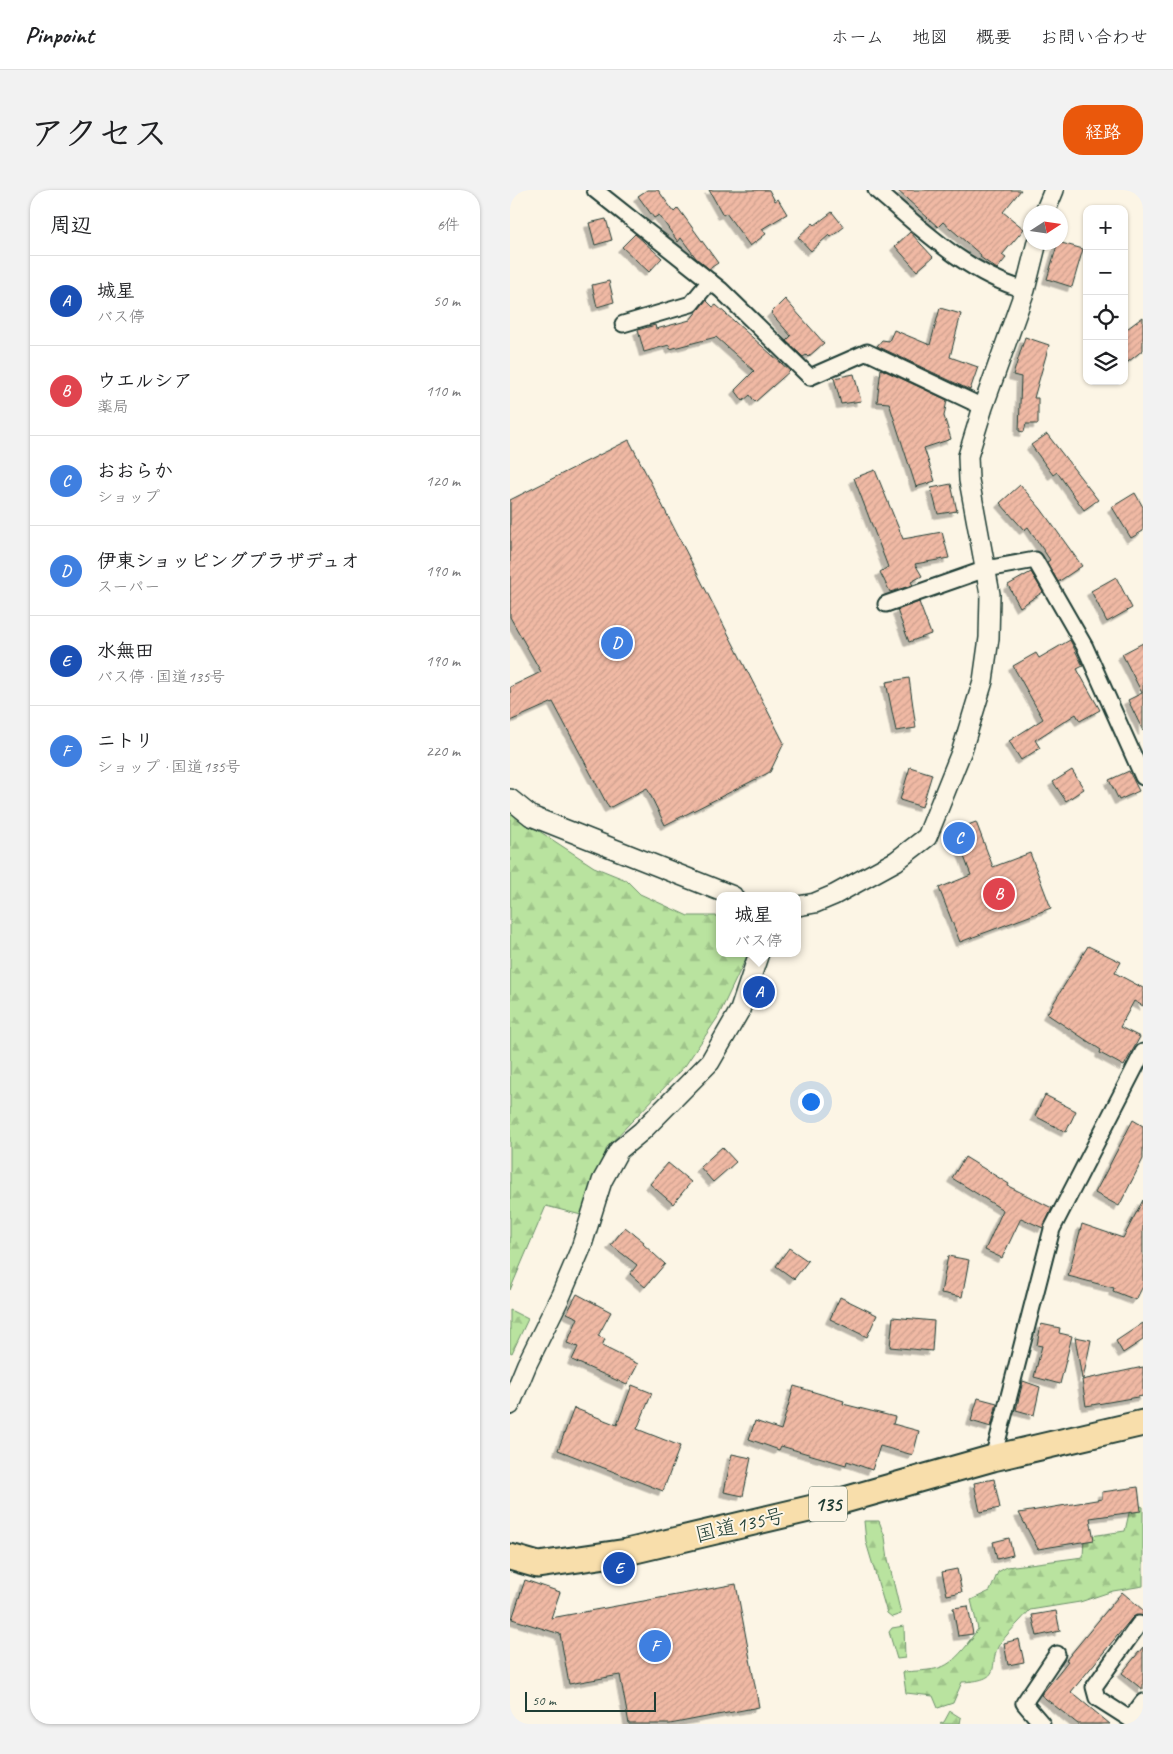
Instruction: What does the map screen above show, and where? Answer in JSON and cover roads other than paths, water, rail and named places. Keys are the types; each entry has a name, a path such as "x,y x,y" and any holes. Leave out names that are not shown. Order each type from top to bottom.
{"highway":[{"name":"国道135号","path":"510,1557 538,1565 627,1552 834,1503 994,1458 1143,1423"}],"street":[{"path":"595,190 710,281 810,378 866,352 983,408"},
{"path":"876,190 961,261 1003,284 1025,290"},
{"path":"1048,205 1054,190"},
{"path":"801,905 814,903 834,895 896,861 927,836 962,750 983,681 989,638 990,594 969,480 968,456 1025,290 1035,250"},
{"path":"623,324 691,304 710,281"},
{"path":"886,604 986,569 1035,560 1085,647 1143,777"},
{"path":"510,799 530,816 723,892"},
{"path":"510,1405 581,1248 602,1180 619,1150 642,1131 710,1062 740,1010 758,957"},
{"path":"994,1458 1052,1229 1143,1052"},
{"path":"1139,1624 1094,1687 1097,1698 1133,1723 1134,1714 1143,1702"},
{"path":"1042,1724 1024,1703 1057,1654"}],"place":[{"name":"伊東ショッピングプラザデュオ","path":"617,643"},
{"name":"おおらか","path":"959,838"},
{"name":"ウエルシア","path":"999,894"},
{"name":"城星","path":"759,992"},
{"name":"水無田","path":"619,1568"},
{"name":"ニトリ","path":"655,1646"}]}
